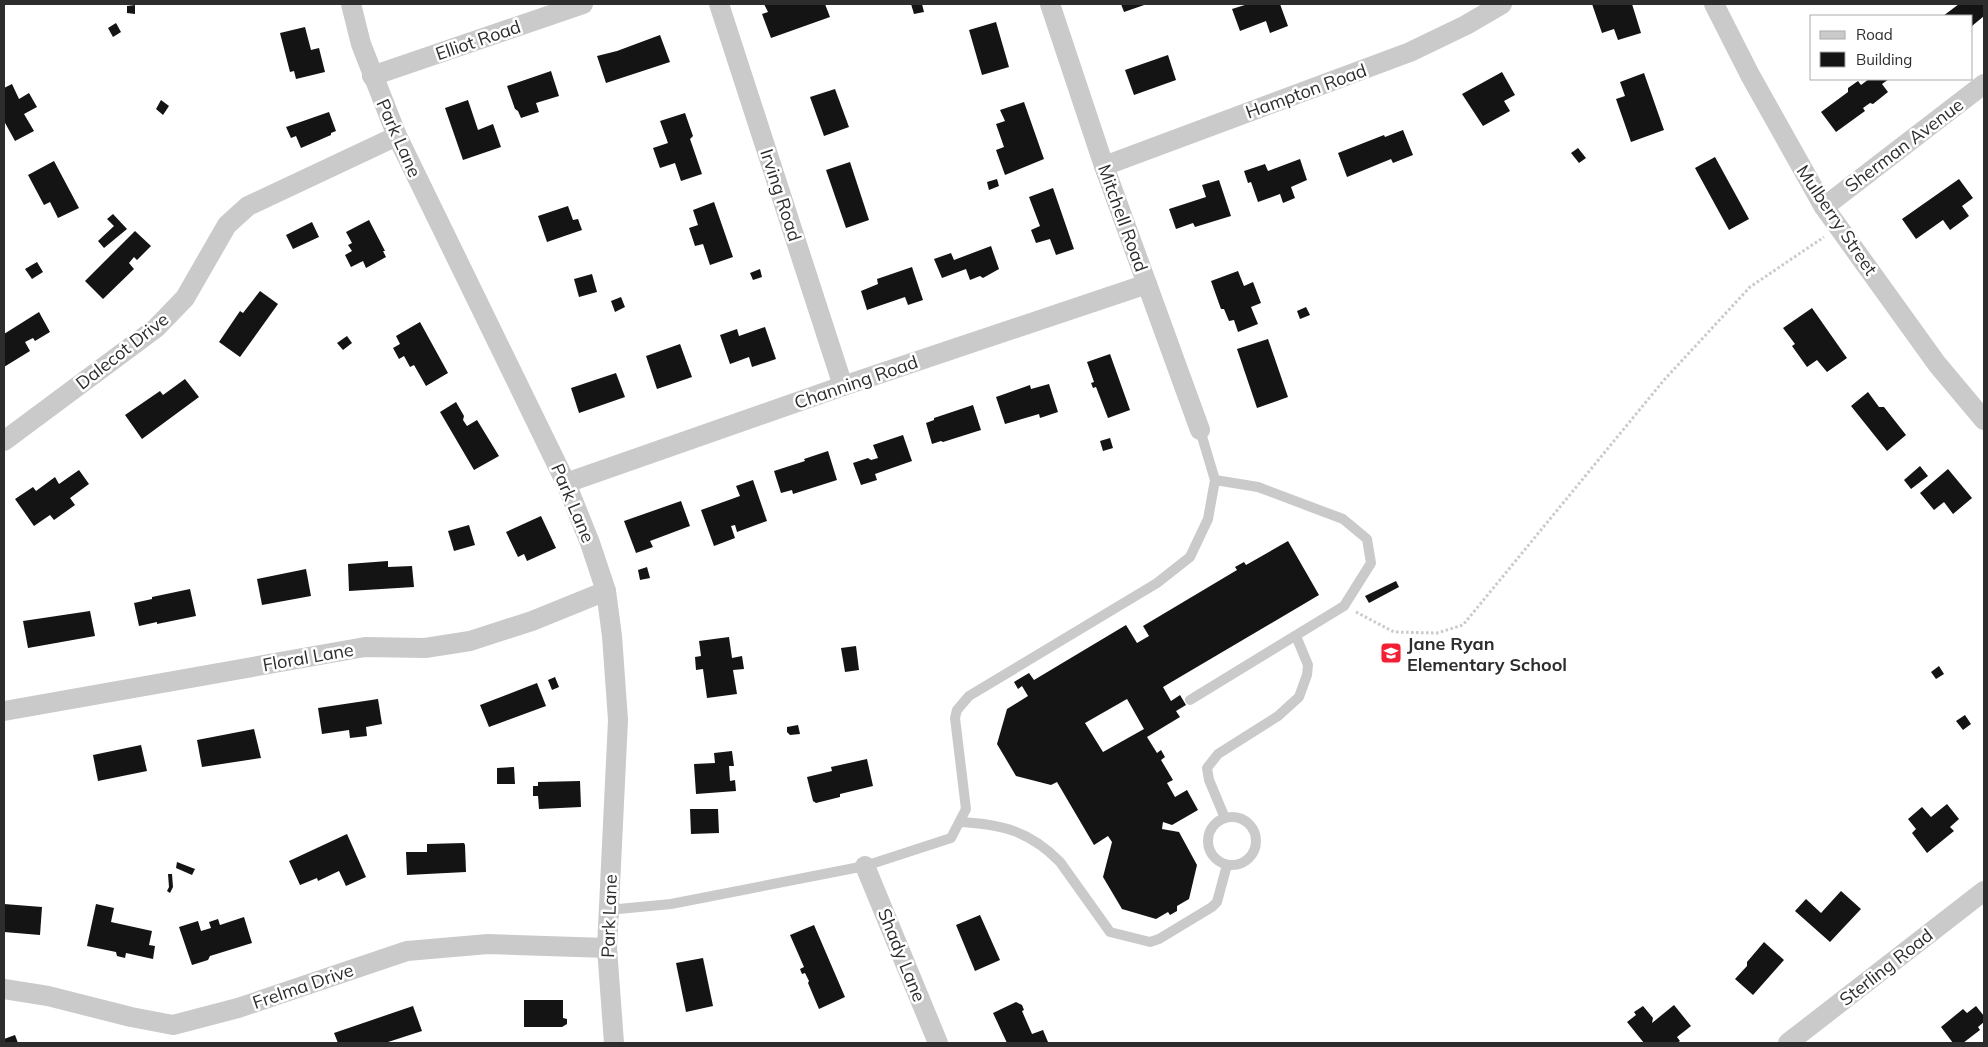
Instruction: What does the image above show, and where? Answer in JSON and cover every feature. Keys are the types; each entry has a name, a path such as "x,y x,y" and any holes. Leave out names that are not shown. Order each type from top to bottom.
{"street":[{"name":"Park Lane","path":"351,4 361,44 372,76 397,136 566,482 590,543 606,591 612,636 618,720 606,948 614,1043"},
{"name":"Elliot Road","path":"372,76 584,4"},
{"name":"Irving Road","path":"719,4 843,386"},
{"name":"Mitchell Road","path":"1050,4 1104,166 1200,430"},
{"name":"Hampton Road","path":"1104,166 1410,52 1466,25 1502,4"},
{"name":"Mulberry Street","path":"1714,4 1750,75 1824,206 1937,364 1984,420"},
{"name":"Sherman Avenue","path":"1824,206 1984,84"},
{"name":"Dalecot Drive","path":"4,441 156,328 185,298 227,225 248,206 397,136"},
{"name":"Channing Road","path":"566,482 1146,284"},
{"name":"Floral Lane","path":"4,711 365,648 425,648 470,642 532,621 606,591"},
{"name":"Shady Lane","path":"865,866 938,1043"},
{"name":"Sterling Road","path":"1788,1043 1984,891"},
{"name":"Frelma Drive","path":"4,989 48,996 131,1017 173,1025 238,1008 407,951 488,944 606,948"}],"lane":[{"path":"608,910 670,904 865,866 951,838 966,810 955,718 956,710 969,696 1157,583 1190,557 1208,519 1215,480 1200,430"},
{"path":"1190,700 1344,606 1371,563 1366,540 1343,520 1258,487 1215,480"},
{"path":"1225,818 1209,780 1207,768 1218,754 1278,716 1299,697 1307,675 1308,665 1296,636"},
{"path":"1236,817 1244,820 1255,831 1256,847 1247,861 1240,864 1227,865 1217,860 1212,854 1208,839 1214,825 1225,818 1236,817"},
{"path":"960,822 1010,828 1034,840 1050,851 1060,862 1110,932 1150,942 1159,939 1212,907 1217,902 1227,865"}],"path":[{"path":"1344,606 1394,632 1438,632 1463,625 1664,380 1750,287 1839,227"}],"building":[{"path":"764,4 825,4 830,17 771,38 762,14 768,12"},
{"path":"911,4 922,4 924,12 914,14"},
{"path":"1121,4 1147,4 1124,12"},
{"path":"1248,4 1280,4 1288,26 1270,33 1266,21 1240,31 1232,9"},
{"path":"1592,4 1632,4 1641,33 1618,40 1614,29 1602,33"},
{"path":"1959,4 1984,4 1984,16 1973,25 1973,15 1944,15"},
{"path":"135,5 135,14 127,13 127,6"},
{"path":"996,22 1009,67 982,75 969,30"},
{"path":"116,23 121,32 113,37 108,28"},
{"path":"305,27 311,50 319,48 325,72 296,79 294,71 290,72 280,33"},
{"path":"660,35 670,62 606,83 597,56 617,51"},
{"path":"1168,55 1176,80 1134,95 1125,70"},
{"path":"551,71 559,96 536,103 539,112 521,118 515,109 507,86"},
{"path":"1502,72 1515,95 1504,101 1510,111 1483,126 1462,94"},
{"path":"1644,73 1664,130 1631,142 1616,99 1625,96 1620,82"},
{"path":"1868,80 1888,80 1882,84 1888,92 1873,104 1870,103 1863,108 1865,111 1836,132 1821,112 1848,92 1848,88 1858,81 1861,85"},
{"path":"12,84 19,99 29,93 37,107 24,114 34,131 15,141 4,121 4,88"},
{"path":"835,89 849,127 824,136 810,97"},
{"path":"161,100 169,106 163,115 156,109"},
{"path":"468,100 478,130 493,124 501,147 463,160 445,108"},
{"path":"1024,102 1044,159 1005,175 996,150 1004,147 996,124 1005,121 1000,110"},
{"path":"329,112 336,131 331,133 331,135 301,148 296,136 291,138 286,127"},
{"path":"685,113 693,136 690,139 702,174 681,181 675,163 660,168 653,148 668,143 660,121"},
{"path":"1403,130 1413,155 1393,163 1391,159 1347,177 1338,153 1384,135 1385,137"},
{"path":"1578,148 1586,158 1579,163 1571,153"},
{"path":"1715,157 1749,219 1729,230 1695,168"},
{"path":"1300,159 1307,180 1291,187 1295,198 1283,203 1280,194 1258,202 1251,182 1248,183 1244,171 1265,164 1268,171"},
{"path":"54,161 79,208 58,218 50,202 44,205 28,175"},
{"path":"850,162 869,220 846,228 826,170"},
{"path":"997,179 999,186 989,190 987,182"},
{"path":"1959,179 1973,198 1962,206 1969,216 1950,230 1943,220 1916,239 1902,219"},
{"path":"1219,180 1231,216 1195,227 1193,223 1176,229 1169,209 1206,197 1202,185"},
{"path":"1053,188 1074,249 1056,255 1050,239 1036,243 1031,230 1040,226 1029,197"},
{"path":"714,202 733,257 710,265 703,244 695,246 689,228 698,225 693,210"},
{"path":"568,206 573,220 578,219 582,230 547,242 538,216"},
{"path":"113,214 127,229 104,248 98,241 114,226 107,219"},
{"path":"369,220 385,251 383,251 386,257 366,268 363,261 351,267 345,255 352,251 348,245 352,243 346,232"},
{"path":"312,222 319,237 293,249 286,235"},
{"path":"135,231 151,246 137,260 134,257 129,263 134,269 103,299 85,281"},
{"path":"991,246 999,269 983,278 980,276 970,280 966,269 942,278 934,259 951,253 954,260"},
{"path":"37,262 43,272 32,279 25,269"},
{"path":"912,267 923,300 908,305 905,297 867,310 861,291 878,284 877,279"},
{"path":"760,269 762,277 753,280 750,273"},
{"path":"1238,271 1244,286 1253,282 1261,303 1251,307 1258,324 1238,332 1234,320 1229,321 1224,309 1221,309 1211,281"},
{"path":"592,274 597,292 579,297 574,279"},
{"path":"260,291 278,304 240,357 219,342 240,311 243,313"},
{"path":"621,297 625,307 615,312 611,301"},
{"path":"1306,307 1310,315 1300,319 1297,311"},
{"path":"1812,308 1847,358 1827,372 1817,360 1807,367 1792,346 1795,344 1783,328"},
{"path":"39,312 50,332 35,341 33,338 25,342 30,351 4,367 4,334"},
{"path":"420,322 448,373 426,386 414,365 410,367 404,356 399,359 393,348 400,344 396,336"},
{"path":"765,327 776,359 752,367 749,357 730,364 720,335 737,329 739,336"},
{"path":"347,336 352,343 343,350 337,343"},
{"path":"1268,339 1288,397 1257,408 1237,349"},
{"path":"680,344 692,377 657,389 646,356"},
{"path":"1110,354 1130,410 1108,418 1096,387 1093,388 1091,383 1094,382 1087,362"},
{"path":"616,373 625,397 579,413 571,388"},
{"path":"185,379 199,397 142,439 125,415 160,391 163,395"},
{"path":"1049,384 1058,412 1040,418 1039,414 1005,424 996,397 1030,385 1031,389"},
{"path":"1868,392 1879,407 1884,407 1906,435 1887,451 1851,406"},
{"path":"456,402 467,426 477,420 499,456 474,470 440,412"},
{"path":"973,405 981,430 932,444 926,423 934,420 934,418"},
{"path":"903,435 912,461 875,474 877,480 861,485 853,463 868,458 871,460 878,458 873,445"},
{"path":"1110,438 1113,448 1103,451 1100,441"},
{"path":"828,451 837,480 793,494 792,490 781,493 774,471"},
{"path":"1920,466 1928,476 1911,489 1904,480"},
{"path":"1948,469 1972,498 1953,514 1944,502 1934,510 1920,493"},
{"path":"79,470 89,484 70,498 75,505 54,520 50,515 34,526 15,499 33,487 36,491 55,477 59,484"},
{"path":"753,480 767,521 737,532 735,525 731,526 735,538 714,546 701,510 740,496 736,486"},
{"path":"681,501 690,526 650,541 653,547 636,553 624,521"},
{"path":"541,516 556,548 527,561 524,554 518,557 506,532"},
{"path":"469,525 475,545 454,551 448,531"},
{"path":"1288,541 1319,595 1163,687 1171,701 1180,695 1186,705 1176,711 1180,717 1147,737 1157,753 1161,750 1165,757 1161,760 1173,780 1167,783 1175,797 1187,790 1198,810 1172,825 1163,822 1162,829 1179,832 1197,865 1189,899 1177,906 1177,911 1170,915 1168,912 1156,919 1122,909 1103,877 1112,842 1108,836 1094,845 1057,782 1051,785 1016,776 997,744 1007,709 1028,696 1022,686 1018,689 1014,682 1029,673 1034,680 1126,625 1137,643 1149,636 1143,626 1237,570 1235,567 1244,562 1246,565","holes":["1127,699 1144,729 1103,752 1085,723"]},
{"path":"388,561 388,567 412,566 414,587 349,591 348,564"},
{"path":"647,567 650,578 640,580 638,570"},
{"path":"306,569 311,596 262,605 257,579"},
{"path":"1396,581 1399,587 1369,603 1365,596"},
{"path":"190,589 196,616 139,626 134,603"},
{"path":"90,611 95,636 28,648 23,621"},
{"path":"729,637 732,658 742,656 744,669 733,670 737,694 707,698 703,669 696,670 695,657 701,656 699,641"},
{"path":"856,646 859,670 845,672 841,648"},
{"path":"1939,666 1944,674 1936,679 1931,672"},
{"path":"555,677 559,687 552,690 548,680"},
{"path":"537,683 546,706 489,727 480,705"},
{"path":"378,699 382,724 366,727 367,736 350,738 349,730 322,734 318,708"},
{"path":"1965,715 1971,724 1963,730 1956,721"},
{"path":"798,725 800,734 790,735 787,732 787,727"},
{"path":"254,729 261,758 202,767 197,740"},
{"path":"141,745 147,771 98,781 93,755"},
{"path":"732,751 734,766 729,766 730,781 735,780 736,791 696,794 694,764 715,763 714,753"},
{"path":"867,759 873,786 840,794 840,797 816,803 813,801 807,777 832,771 831,767"},
{"path":"514,767 515,784 497,784 497,768"},
{"path":"580,781 581,807 539,809 538,796 533,796 533,786 538,786 538,782"},
{"path":"1947,804 1959,819 1950,827 1954,831 1927,853 1912,833 1916,829 1908,819 1922,807 1931,817"},
{"path":"690,809 718,809 719,833 691,834"},
{"path":"347,834 366,877 346,886 339,871 318,881 317,878 300,885 289,861"},
{"path":"464,843 466,872 407,875 406,852 427,852 427,844"},
{"path":"177,862 195,869 192,875 176,868"},
{"path":"168,874 172,874 173,887 170,893 167,891 169,887"},
{"path":"1841,891 1861,909 1830,942 1795,911 1806,899 1821,913"},
{"path":"4,904 42,907 40,935 4,932"},
{"path":"96,904 114,908 111,922 152,931 149,945 155,946 153,959 126,953 125,958 117,956 116,952 87,946"},
{"path":"980,915 1000,960 975,971 956,925"},
{"path":"244,917 252,943 210,956 208,960 192,965 179,927 198,921 201,931 211,928 209,922 218,919 220,925"},
{"path":"814,925 845,997 819,1009 808,983 809,981 805,973 802,974 800,969 804,967 790,935"},
{"path":"1764,942 1784,960 1753,995 1735,979"},
{"path":"703,958 713,1006 686,1012 676,963"},
{"path":"524,1000 563,1000 563,1018 567,1019 567,1024 562,1027 524,1027"},
{"path":"1016,1002 1022,1005 1024,1010 1022,1011 1032,1034 1043,1030 1048,1042 1007,1043 993,1013"},
{"path":"1674,1005 1691,1026 1677,1037 1680,1041 1677,1043 1644,1043 1627,1022 1636,1015 1634,1012 1643,1006 1653,1018 1652,1023"},
{"path":"413,1006 422,1031 385,1043 338,1043 334,1033"},
{"path":"1976,1006 1984,1016 1984,1022 1978,1027 1980,1030 1963,1043 1953,1043 1941,1027 1963,1009 1967,1013"},
{"path":"15,1035 18,1043 4,1043 4,1039"}],"place":[{"name":"Jane Ryan Elementary School","path":"1391,653"}]}
